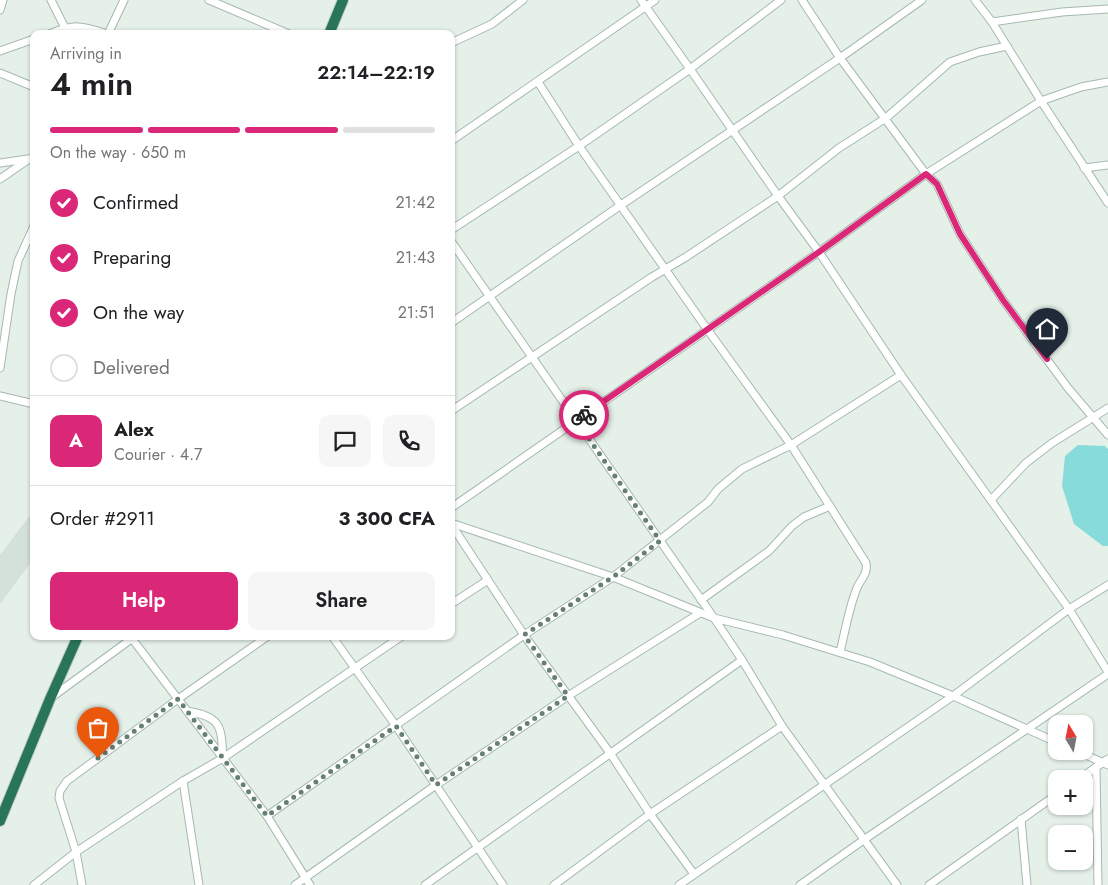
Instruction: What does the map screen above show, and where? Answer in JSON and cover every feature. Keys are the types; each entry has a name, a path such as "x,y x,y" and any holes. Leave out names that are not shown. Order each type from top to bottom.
{"highway":[{"path":"331,30 343,0"},
{"path":"0,821 76,640"}],"street":[{"path":"0,10 3,0"},
{"path":"51,0 66,30"},
{"path":"110,30 124,0"},
{"path":"209,0 280,30"},
{"path":"455,41 492,24 524,0"},
{"path":"455,138 538,82 643,3 655,0"},
{"path":"455,227 578,146 690,68 781,0"},
{"path":"802,0 840,58 926,174 937,184 960,234 1003,300 1108,435"},
{"path":"455,320 922,0"},
{"path":"976,0 1108,203"},
{"path":"643,3 819,252 901,375 1069,609 1108,673 800,885"},
{"path":"992,22 1062,12 1108,8"},
{"path":"70,30 86,26 97,30"},
{"path":"0,52 30,41"},
{"path":"455,408 652,277 778,196 839,148 886,118 950,62 980,52 1007,46"},
{"path":"0,73 30,85"},
{"path":"538,82 578,146 707,329 792,445 866,563 868,570 857,588 840,652"},
{"path":"455,505 819,252 926,174 1041,102 1081,87 1108,82"},
{"path":"0,162 30,159"},
{"path":"0,179 30,160"},
{"path":"1084,168 1108,165"},
{"path":"0,368 18,261 30,235"},
{"path":"455,247 534,357 714,618 782,726 897,885"},
{"path":"267,816 524,635 613,577 708,502 718,488 729,478 758,460 792,445 901,375"},
{"path":"0,396 30,403"},
{"path":"990,500 1026,463 1052,443 1108,408"},
{"path":"701,600 769,551 792,526 804,517 830,506"},
{"path":"455,524 613,577 714,618 783,635 870,662 953,696 1048,739"},
{"path":"455,529 524,635 610,753 650,814 694,874"},
{"path":"455,601 488,580"},
{"path":"679,885 953,696 1069,609 1108,585"},
{"path":"295,885 436,785 568,696 700,613"},
{"path":"50,699 128,640"},
{"path":"134,640 267,816 310,885"},
{"path":"82,885 76,852 60,806 60,791 67,782 178,699 262,640"},
{"path":"335,640 396,726 503,885"},
{"path":"34,885 76,852 223,758 396,640"},
{"path":"425,885 742,660"},
{"path":"187,711 202,714 216,721 221,731 223,758"},
{"path":"554,885 650,814 782,726"},
{"path":"1093,757 1106,762"},
{"path":"1092,770 1106,762"},
{"path":"1096,767 1098,885"},
{"path":"183,782 199,885"},
{"path":"929,885 1048,800"},
{"path":"1021,819 1027,885"}],"shaded area":[{"path":"30,515 30,563 0,604 0,555"}],"water":[{"path":"1078,445 1105,446 1108,449 1108,546 1103,546 1074,524 1062,486 1065,456"}],"way so far":[{"path":"98,758 178,699 267,816 396,726 436,785 568,696 524,635 613,577 660,541 576,420 584,415"}],"route":[{"path":"584,415 873,214 926,174 937,184 960,234 1003,300 1047,359"}]}
